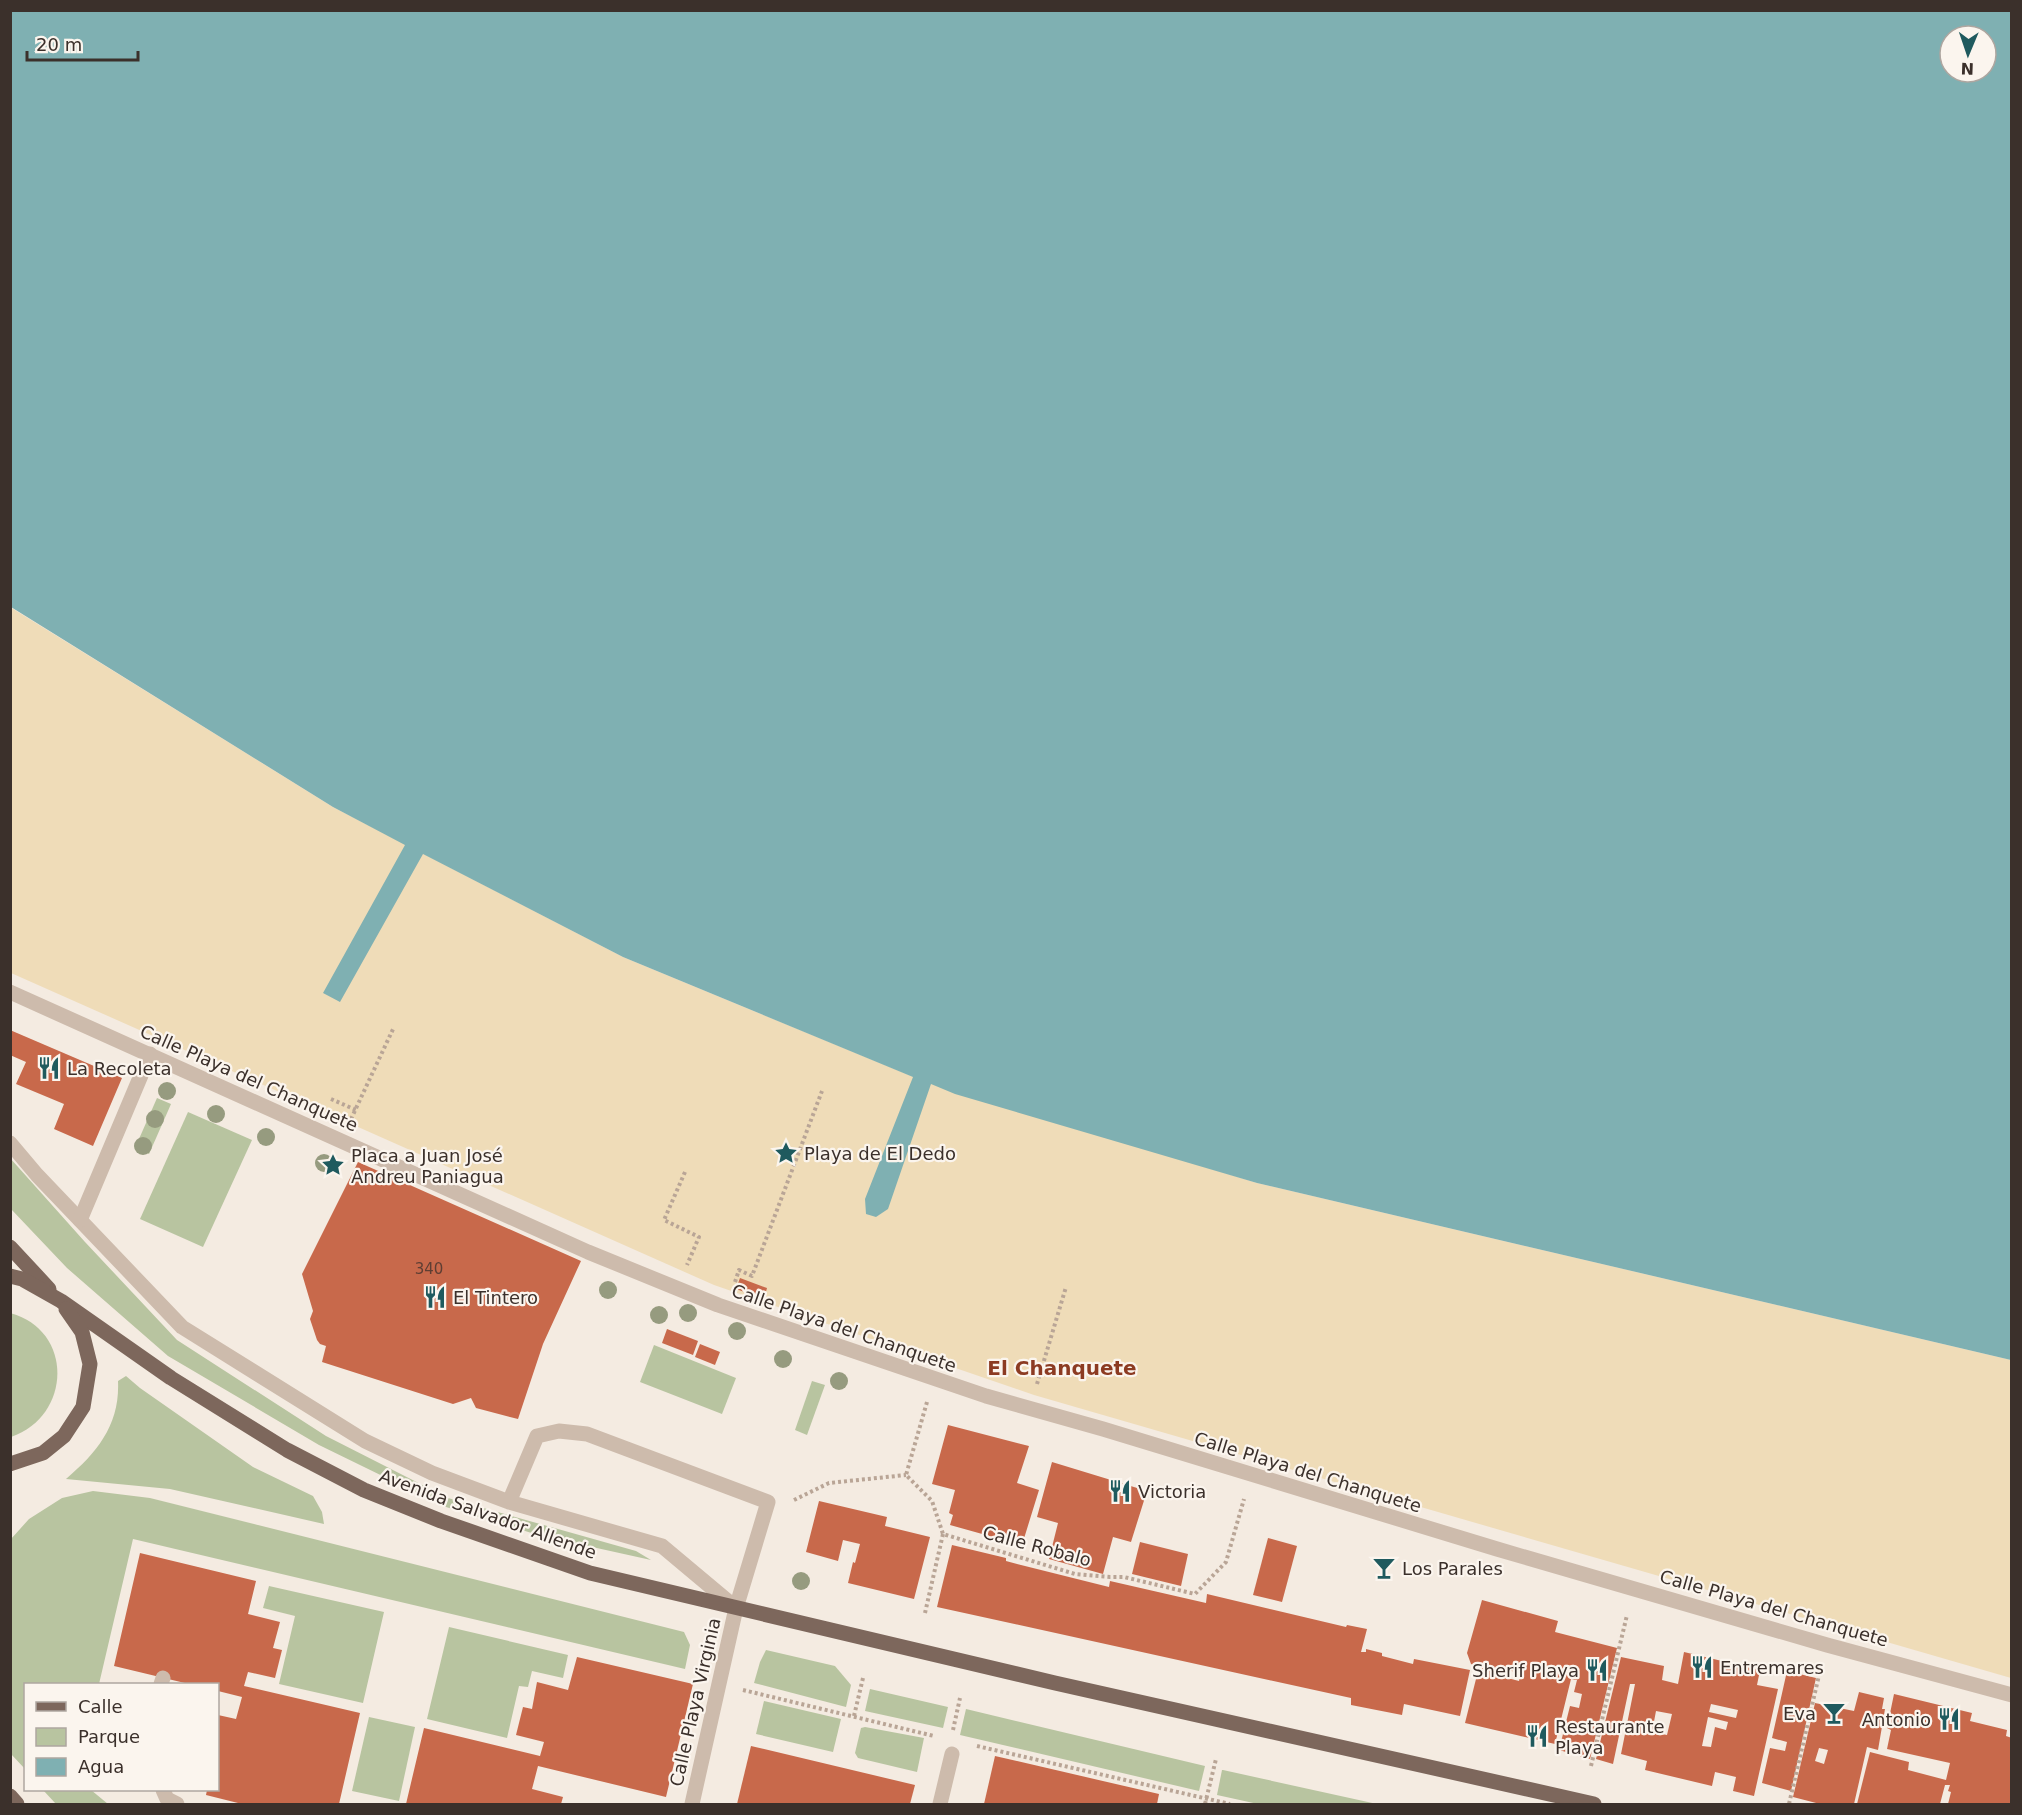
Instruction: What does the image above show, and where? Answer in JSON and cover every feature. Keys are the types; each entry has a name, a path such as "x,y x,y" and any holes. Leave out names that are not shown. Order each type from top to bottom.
{"main road":[{"path":"10,1247 61,1301"},
{"name":"Avenida Salvador Allende","path":"10,1276 22,1279 61,1301 171,1378 287,1450 364,1490 441,1521 590,1574 1055,1683 1594,1804"},
{"name":"Avenida Salvador Allende","path":"12,1465 43,1453 64,1436 83,1407 90,1364 82,1332 61,1301"},
{"path":"10,1796 17,1804"}],"street":[{"name":"Calle Playa del Chanquete","path":"10,992 588,1252 726,1308 934,1379 1252,1475 1827,1645 2012,1695"},
{"path":"80,1220 150,1054"},
{"path":"10,1143 37,1175 182,1327 365,1441 432,1473 509,1502 662,1546 736,1608"},
{"path":"509,1502 537,1436 559,1431 587,1434 768,1502"},
{"name":"Calle Playa Virginia","path":"692,1804 736,1608 768,1502"},
{"path":"940,1804 952,1754"},
{"path":"163,1791 167,1799 177,1804"}],"path":[{"path":"341,1141 394,1027"},
{"path":"726,1308 739,1270 752,1276 822,1091"},
{"path":"331,1099 356,1110"},
{"path":"678,1288 699,1237 664,1220 685,1172"},
{"path":"1030,1408 1066,1287"},
{"path":"906,1475 934,1379"},
{"path":"768,1502 793,1500 829,1483 906,1475"},
{"path":"906,1475 932,1501 943,1534 925,1613"},
{"name":"Calle Robalo","path":"943,1534 1075,1574 1110,1578 1124,1577 1195,1594 1226,1562 1252,1475"},
{"path":"1592,1766 1633,1588"},
{"path":"1790,1804 1827,1645"},
{"path":"854,1716 863,1678"},
{"path":"953,1733 960,1698"},
{"path":"1205,1804 1216,1758"}],"green space":[{"path":"157,1098 171,1104 149,1154 135,1148"},
{"path":"188,1112 252,1140 203,1247 140,1219"},
{"path":"10,1158 177,1340 326,1436 448,1498 636,1551 651,1560 538,1535 446,1507 319,1445 168,1356 67,1268 11,1209"},
{"path":"10,1313 31,1322 46,1337 55,1354 57,1374 54,1393 46,1411 31,1426 11,1437"},
{"path":"654,1345 736,1378 722,1414 640,1382"},
{"path":"126,1376 253,1467 313,1496 322,1512 324,1524 170,1489 66,1479 88,1458 105,1436 115,1411 118,1381"},
{"path":"812,1381 825,1385 807,1435 795,1430"},
{"path":"93,1491 150,1498 684,1632 690,1645 685,1669 133,1539 99,1683 24,1683 24,1768 11,1754 11,1539 29,1519 62,1498"},
{"path":"269,1586 384,1612 363,1703 279,1684 295,1616 263,1608"},
{"path":"449,1627 568,1655 563,1678 532,1671 528,1687 519,1686 507,1738 427,1719"},
{"path":"766,1650 835,1666 851,1685 846,1707 754,1683"},
{"path":"870,1689 948,1707 943,1728 865,1711"},
{"path":"764,1701 841,1719 833,1752 756,1734"},
{"path":"966,1709 1205,1766 1199,1791 960,1735"},
{"path":"369,1717 415,1727 399,1801 352,1791"},
{"path":"861,1728 924,1738 917,1772 858,1758 855,1753"},
{"path":"1222,1770 1377,1804 1258,1804 1217,1795"},
{"path":"44,1791 92,1791 108,1804 56,1804"}],"sand":[{"name":"Playa de El Dedo","path":"10,607 333,807 623,957 914,1077 1257,1183 2011,1360 2011,1678 1034,1395 714,1285 11,973"}],"water":[{"path":"10,11 2011,11 2011,1360 1257,1183 955,1094 931,1084 888,1209 876,1217 866,1214 865,1199 913,1077 623,957 423,854 340,1002 323,993 405,845 333,807 11,607"}],"building":[{"path":"10,1030 122,1078 93,1146 54,1129 64,1104 16,1084 26,1062 10,1055"},
{"path":"358,1162 581,1261 543,1344 518,1419 476,1408 471,1398 453,1404 322,1362 326,1346 317,1340 310,1319 313,1311 302,1274"},
{"path":"740,1278 767,1288 764,1299 736,1289"},
{"path":"667,1329 698,1341 693,1355 662,1343"},
{"path":"700,1344 720,1352 715,1365 695,1357"},
{"path":"948,1425 1029,1446 1017,1483 1039,1490 1022,1545 950,1525 953,1515 949,1513 955,1490 932,1484"},
{"path":"1052,1462 1147,1491 1131,1542 1113,1537 1103,1574 1049,1559 1058,1523 1037,1517"},
{"path":"819,1501 887,1517 885,1526 930,1537 914,1599 848,1583 860,1544 843,1540 838,1561 806,1552"},
{"path":"1268,1538 1297,1546 1282,1602 1253,1595"},
{"path":"1140,1542 1188,1554 1181,1586 1132,1574"},
{"path":"952,1545 1109,1587 1110,1581 1206,1603 1207,1594 1346,1627 1347,1625 1367,1629 1361,1652 1366,1652 1366,1649 1382,1653 1382,1656 1413,1664 1414,1659 1470,1670 1460,1716 1404,1704 1402,1715 1351,1705 1351,1698 937,1607"},
{"path":"140,1553 256,1581 248,1614 280,1622 273,1648 282,1650 275,1678 248,1672 244,1686 360,1713 339,1804 242,1804 206,1795 207,1791 219,1791 219,1715 236,1719 242,1697 219,1691 219,1683 185,1683 114,1666"},
{"path":"1482,1600 1558,1621 1555,1632 1617,1648 1590,1759 1559,1750 1570,1706 1579,1708 1582,1694 1574,1692 1577,1680 1571,1679 1555,1744 1465,1723 1479,1667 1471,1664 1467,1653","holes":["1497,1668 1521,1673 1519,1681 1496,1675"]},
{"path":"1684,1652 1760,1670 1757,1685 1778,1689 1754,1796 1733,1791 1736,1777 1715,1772 1712,1786 1645,1770 1647,1761 1621,1754 1635,1684 1630,1684 1613,1764 1596,1759 1621,1657 1664,1666 1662,1680 1678,1684","holes":["1711,1704 1738,1710 1736,1718 1709,1712","1656,1711 1672,1714 1667,1735 1652,1732","1708,1717 1728,1722 1726,1730 1715,1727 1711,1747 1702,1746"]},
{"path":"577,1657 693,1684 666,1797 538,1766 532,1789 563,1797 561,1804 406,1804 424,1728 540,1756 544,1742 516,1735 523,1707 532,1709 537,1682 568,1690"},
{"path":"1787,1671 1816,1678 1791,1791 1762,1783 1770,1748 1785,1751 1787,1742 1772,1738"},
{"path":"1859,1692 1884,1698 1882,1709 1885,1709 1878,1750 1867,1747 1854,1804 1820,1804 1793,1797 1815,1703 1854,1711","holes":["1819,1748 1828,1750 1824,1764 1815,1761"]},
{"path":"1894,1694 1972,1713 1970,1721 2007,1730 2006,1736 2012,1738 2012,1804 1948,1804 1950,1785 1945,1785 1940,1804 1857,1804 1870,1752 1909,1762 1908,1770 1946,1780 1950,1763 1887,1749 1891,1730 1887,1728"},
{"path":"751,1746 915,1785 910,1804 737,1804"},
{"path":"995,1756 1159,1794 1157,1804 984,1804"}],"place":[{"name":"La Recoleta","path":"49,1068"},
{"name":"Playa de El Dedo","path":"786,1153"},
{"name":"Placa a Juan José Andreu Paniagua","path":"333,1165"},
{"name":"El Tintero","path":"435,1297"},
{"name":"Victoria","path":"1120,1491"},
{"name":"Los Parales","path":"1384,1568"},
{"name":"Entremares","path":"1702,1667"},
{"name":"Sherif Playa","path":"1597,1670"},
{"name":"Eva","path":"1834,1713"},
{"name":"Antonio","path":"1949,1719"},
{"name":"Restaurante Playa","path":"1537,1736"}],"district":[{"name":"El Chanquete","path":"1062,1368"}]}
